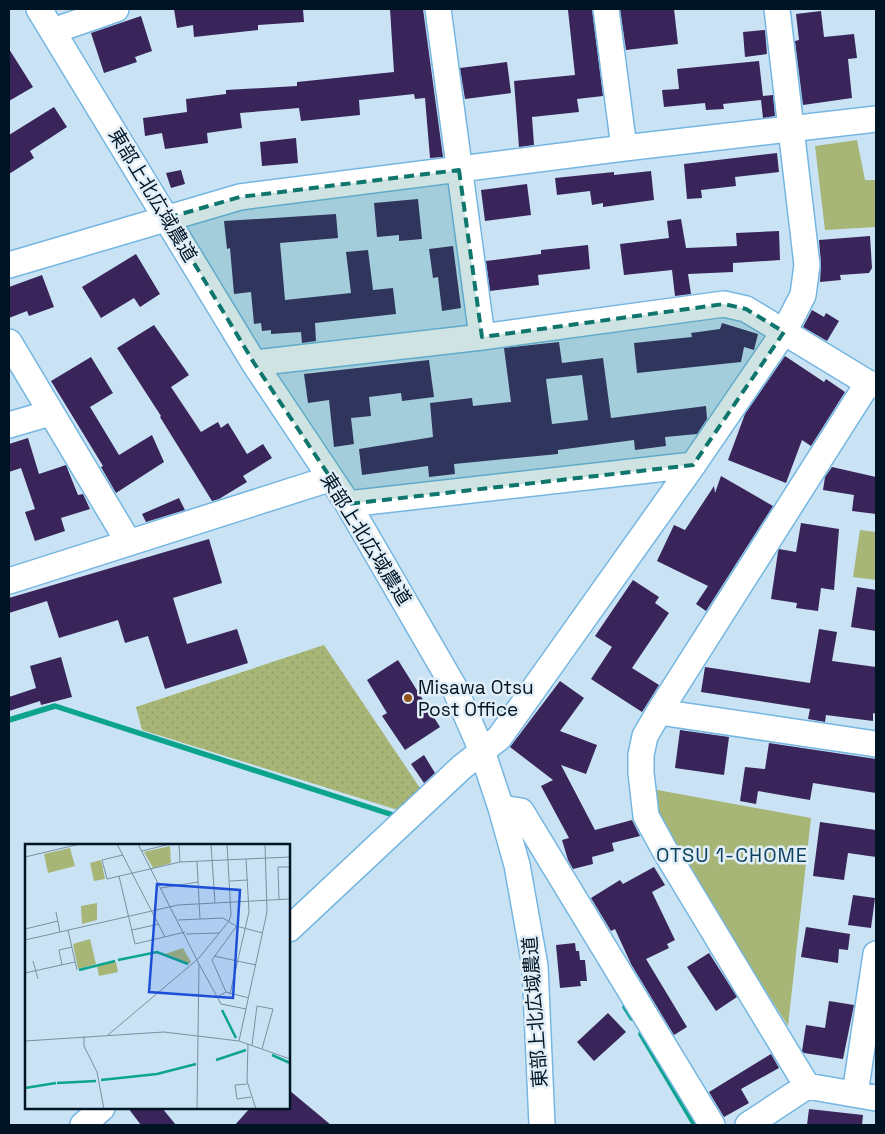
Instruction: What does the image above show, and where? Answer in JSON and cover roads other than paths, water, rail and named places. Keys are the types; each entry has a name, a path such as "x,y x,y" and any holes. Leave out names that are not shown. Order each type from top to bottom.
{"street":[{"name":"東部上北広域農道","path":"38,9 254,363 329,479 348,504 454,687 482,751 502,808 517,865 535,966 542,1125"},
{"path":"53,31 116,9"},
{"path":"438,9 482,336"},
{"path":"606,9 624,148"},
{"path":"290,928 462,766 499,738 694,465 784,332 803,295 807,265 777,9"},
{"path":"9,265 240,197 624,148 876,119"},
{"path":"254,363 482,336 724,304 746,309 872,384 659,712 645,736 641,755 646,816 807,1086"},
{"path":"9,342 129,543"},
{"path":"9,425 50,413"},
{"path":"348,504 694,465"},
{"path":"9,581 329,479"},
{"path":"659,712 876,744"},
{"path":"502,808 521,811 712,1125"},
{"path":"748,1125 807,1086 865,1096 876,954"},
{"path":"83,1125 101,1109"}],"waterway":[{"path":"9,720 55,706 393,815"},
{"path":"625,1007 632,1018"},
{"path":"641,1034 695,1125"}],"place":[{"name":"Misawa Otsu Post Office","path":"408,698"}],"district":[{"name":"OTSU 1-CHOME","path":"732,855"}]}
